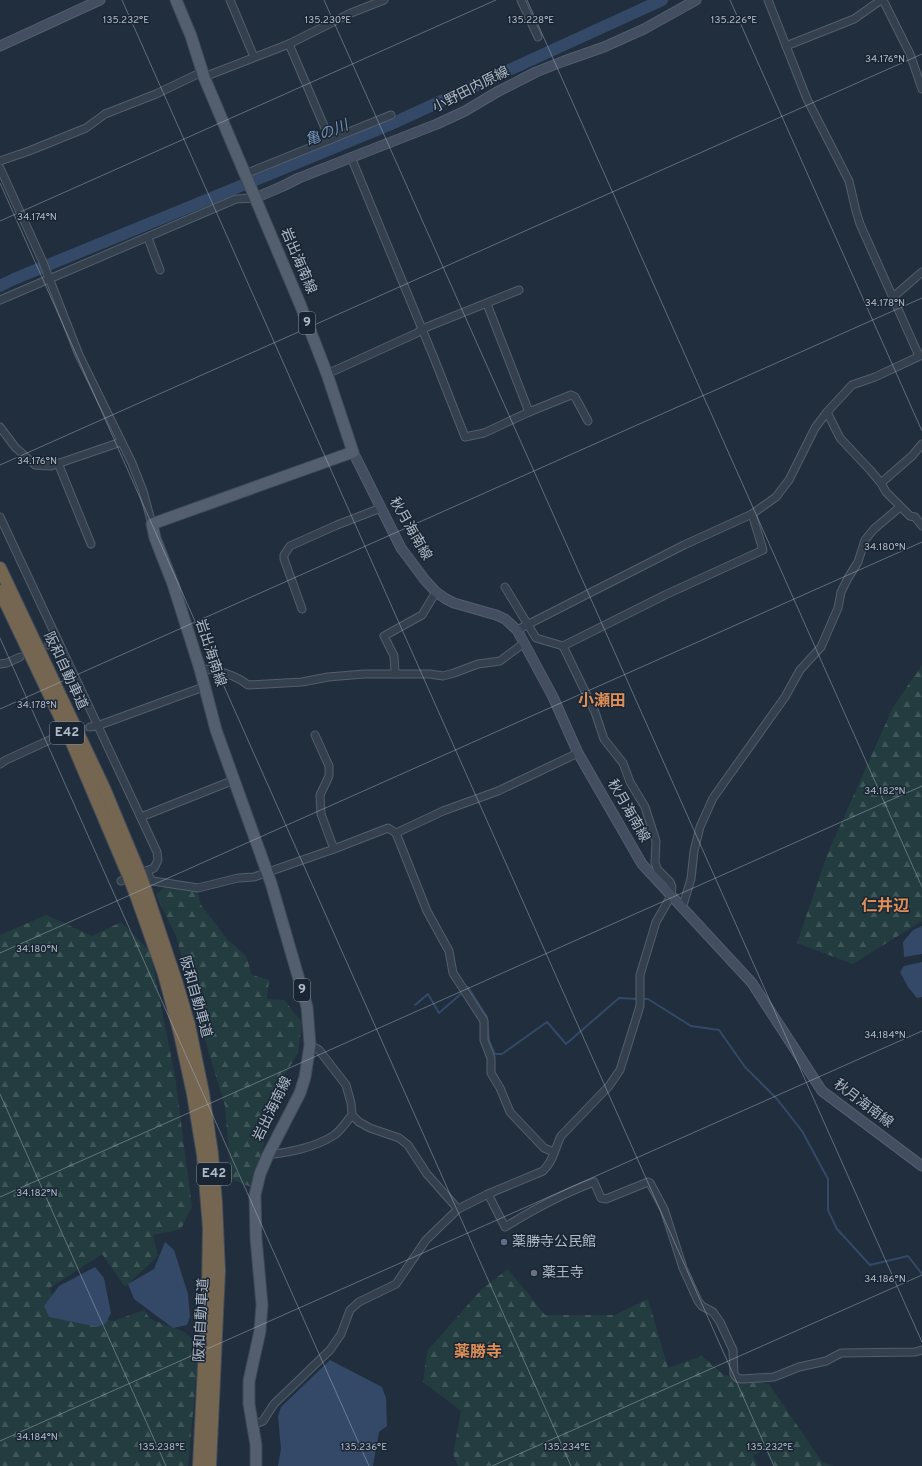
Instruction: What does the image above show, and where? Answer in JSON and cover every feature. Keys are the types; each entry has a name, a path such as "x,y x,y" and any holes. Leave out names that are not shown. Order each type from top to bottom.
{"highway":[{"name":"阪和自動車道","path":"0,568 104,788 134,875 176,981 189,1025 203,1093 212,1154 216,1203 219,1271 210,1466"},
{"name":"阪和自動車道","path":"0,590 134,875"},
{"name":"阪和自動車道","path":"141,893 180,1034 193,1094 203,1155 208,1228 208,1271 206,1341 199,1466"}],"main road":[{"path":"0,46 100,0"},
{"name":"岩出海南線","path":"176,0 191,36 203,75 300,304 353,452"},
{"name":"小野田内原線","path":"254,195 283,186 299,178 458,114 536,72 604,47 644,29 696,0"},
{"path":"152,524 353,452"},
{"name":"秋月海南線","path":"353,452 401,548 436,592 454,604 496,615 508,621 518,630 553,697 578,753 642,864 752,983 822,1091 922,1166"},
{"name":"岩出海南線","path":"152,524 155,538 165,567 173,584 206,686 216,730 268,873 307,1007 310,1045 306,1072 300,1093 268,1155 260,1174 254,1195 262,1305 260,1331 249,1381 249,1404 256,1446 256,1466"}],"street":[{"path":"230,0 254,57"},
{"path":"0,160 29,151 86,128 105,114 203,75 288,44 351,13 384,0"},
{"path":"521,0 538,38"},
{"path":"518,630 684,545 752,514 776,497 789,480 815,428 826,412 852,385 921,356 892,298 860,224 849,181 807,98 768,0"},
{"path":"786,46 854,19 882,0 910,54 922,89"},
{"path":"288,44 330,140"},
{"path":"246,176 391,116"},
{"path":"351,157 465,437 484,433 529,412 572,395 575,397 588,421"},
{"path":"0,168 42,260 79,355 120,442 132,463 143,491 152,524"},
{"path":"0,300 148,238 236,199 254,195"},
{"path":"148,238 160,270"},
{"path":"892,298 922,272"},
{"path":"326,374 417,333 422,329 519,290"},
{"path":"487,304 529,412"},
{"path":"826,412 840,438 882,483 886,492 910,516 915,517 922,526"},
{"path":"0,427 15,447 35,465 51,466 120,442"},
{"path":"882,483 912,456 922,444"},
{"path":"58,463 91,544"},
{"path":"681,907 692,879 694,851 700,827 713,798 785,697 800,670 821,647 838,608 841,592 858,562 865,540 874,529 900,506"},
{"path":"302,610 284,559 284,555 290,546 337,525 381,508"},
{"path":"505,587 536,638 563,646 664,595 763,550 752,514"},
{"path":"0,517 96,721 94,727 157,852 158,860 154,868 134,875"},
{"path":"395,674 394,656 384,636 422,614 436,592"},
{"path":"48,645 57,640"},
{"path":"200,669 206,669 232,676 241,679 248,685 302,682 328,677 364,674 430,674 443,676 478,664 500,661 524,643"},
{"path":"253,1426 263,1421 274,1404 330,1350 341,1334 350,1310 359,1302 396,1284 426,1240 458,1209 488,1194 543,1171 549,1165 561,1136 609,1086 620,1070 640,1006 640,975 656,922 671,896 672,887 670,882 658,870 656,863 656,841 646,807 630,782 623,763 604,739 595,712 563,646"},
{"path":"0,664 7,663 20,657"},
{"path":"94,727 206,686"},
{"path":"315,735 329,766 329,776 320,795 321,814 334,849"},
{"path":"0,764 54,738"},
{"path":"396,833 443,811 498,790 578,753"},
{"path":"141,818 234,780"},
{"path":"134,875 153,881 198,888 238,878 254,877 268,873 388,828 396,833 427,911 449,951 453,973 484,1021 484,1040 491,1058 491,1073 500,1088 510,1112 544,1148 554,1152"},
{"path":"310,1045 319,1050 346,1085 351,1103 352,1115 364,1125 399,1138 408,1145 427,1174 458,1209"},
{"path":"268,1155 305,1148 333,1136 343,1127 352,1115"},
{"path":"488,1194 505,1227 554,1198 594,1182 600,1198 606,1199 648,1182 650,1183 664,1209 683,1268 698,1301 702,1306 713,1312 720,1322 732,1350 734,1374 737,1378 774,1377 799,1367 826,1361 841,1353 914,1352 922,1350"}],"green space":[{"path":"922,665 922,921 853,964 797,943 827,855 893,707"},
{"path":"168,883 196,887 201,905 228,940 246,956 252,975 269,980 267,999 284,1000 302,1022 298,1053 268,1102 264,1144 251,1187 231,1179 225,1106 198,1017 176,936 156,895"},
{"path":"46,915 92,936 121,922 150,951 175,1076 192,1207 181,1229 153,1235 158,1256 125,1287 102,1254 50,1288 57,1310 114,1321 144,1310 150,1319 185,1332 199,1347 188,1466 0,1466 0,935"},
{"path":"508,1269 545,1315 615,1315 648,1299 668,1368 702,1356 724,1375 769,1384 822,1462 834,1466 775,1466 764,1449 753,1456 758,1466 458,1466 453,1454 461,1411 423,1382 427,1351 481,1290"}],"water":[{"path":"922,926 922,954 904,957 903,942 913,930"},
{"path":"922,962 922,997 917,998 908,987 900,972 904,966"},
{"path":"165,1242 174,1250 188,1294 190,1317 187,1325 173,1328 134,1299 128,1284 154,1269"},
{"path":"95,1267 104,1278 111,1313 106,1323 98,1327 49,1317 44,1306 59,1286"},
{"path":"330,1360 382,1387 386,1398 387,1426 379,1432 373,1466 278,1466 281,1449 278,1416 281,1407"}],"waterway":[{"name":"亀の川","path":"0,286 389,125 662,0"},
{"path":"466,989 468,987 487,1017 489,1041 495,1054 502,1054 547,1022 566,1044 619,998 638,999"},
{"path":"415,1005 428,994 439,1013 463,992"},
{"path":"642,999 648,999 691,1026 719,1030 745,1067 777,1099 802,1131 828,1179 828,1210 837,1229 870,1265 908,1256 922,1274"}],"tunnel":[{"path":"54,738 90,727"}],"place":[{"name":"薬勝寺公民館","path":"504,1242"},
{"name":"薬王寺","path":"534,1273"}],"district":[{"name":"小瀬田","path":"602,702"},
{"name":"仁井辺","path":"885,907"},
{"name":"薬勝寺","path":"478,1353"}]}
